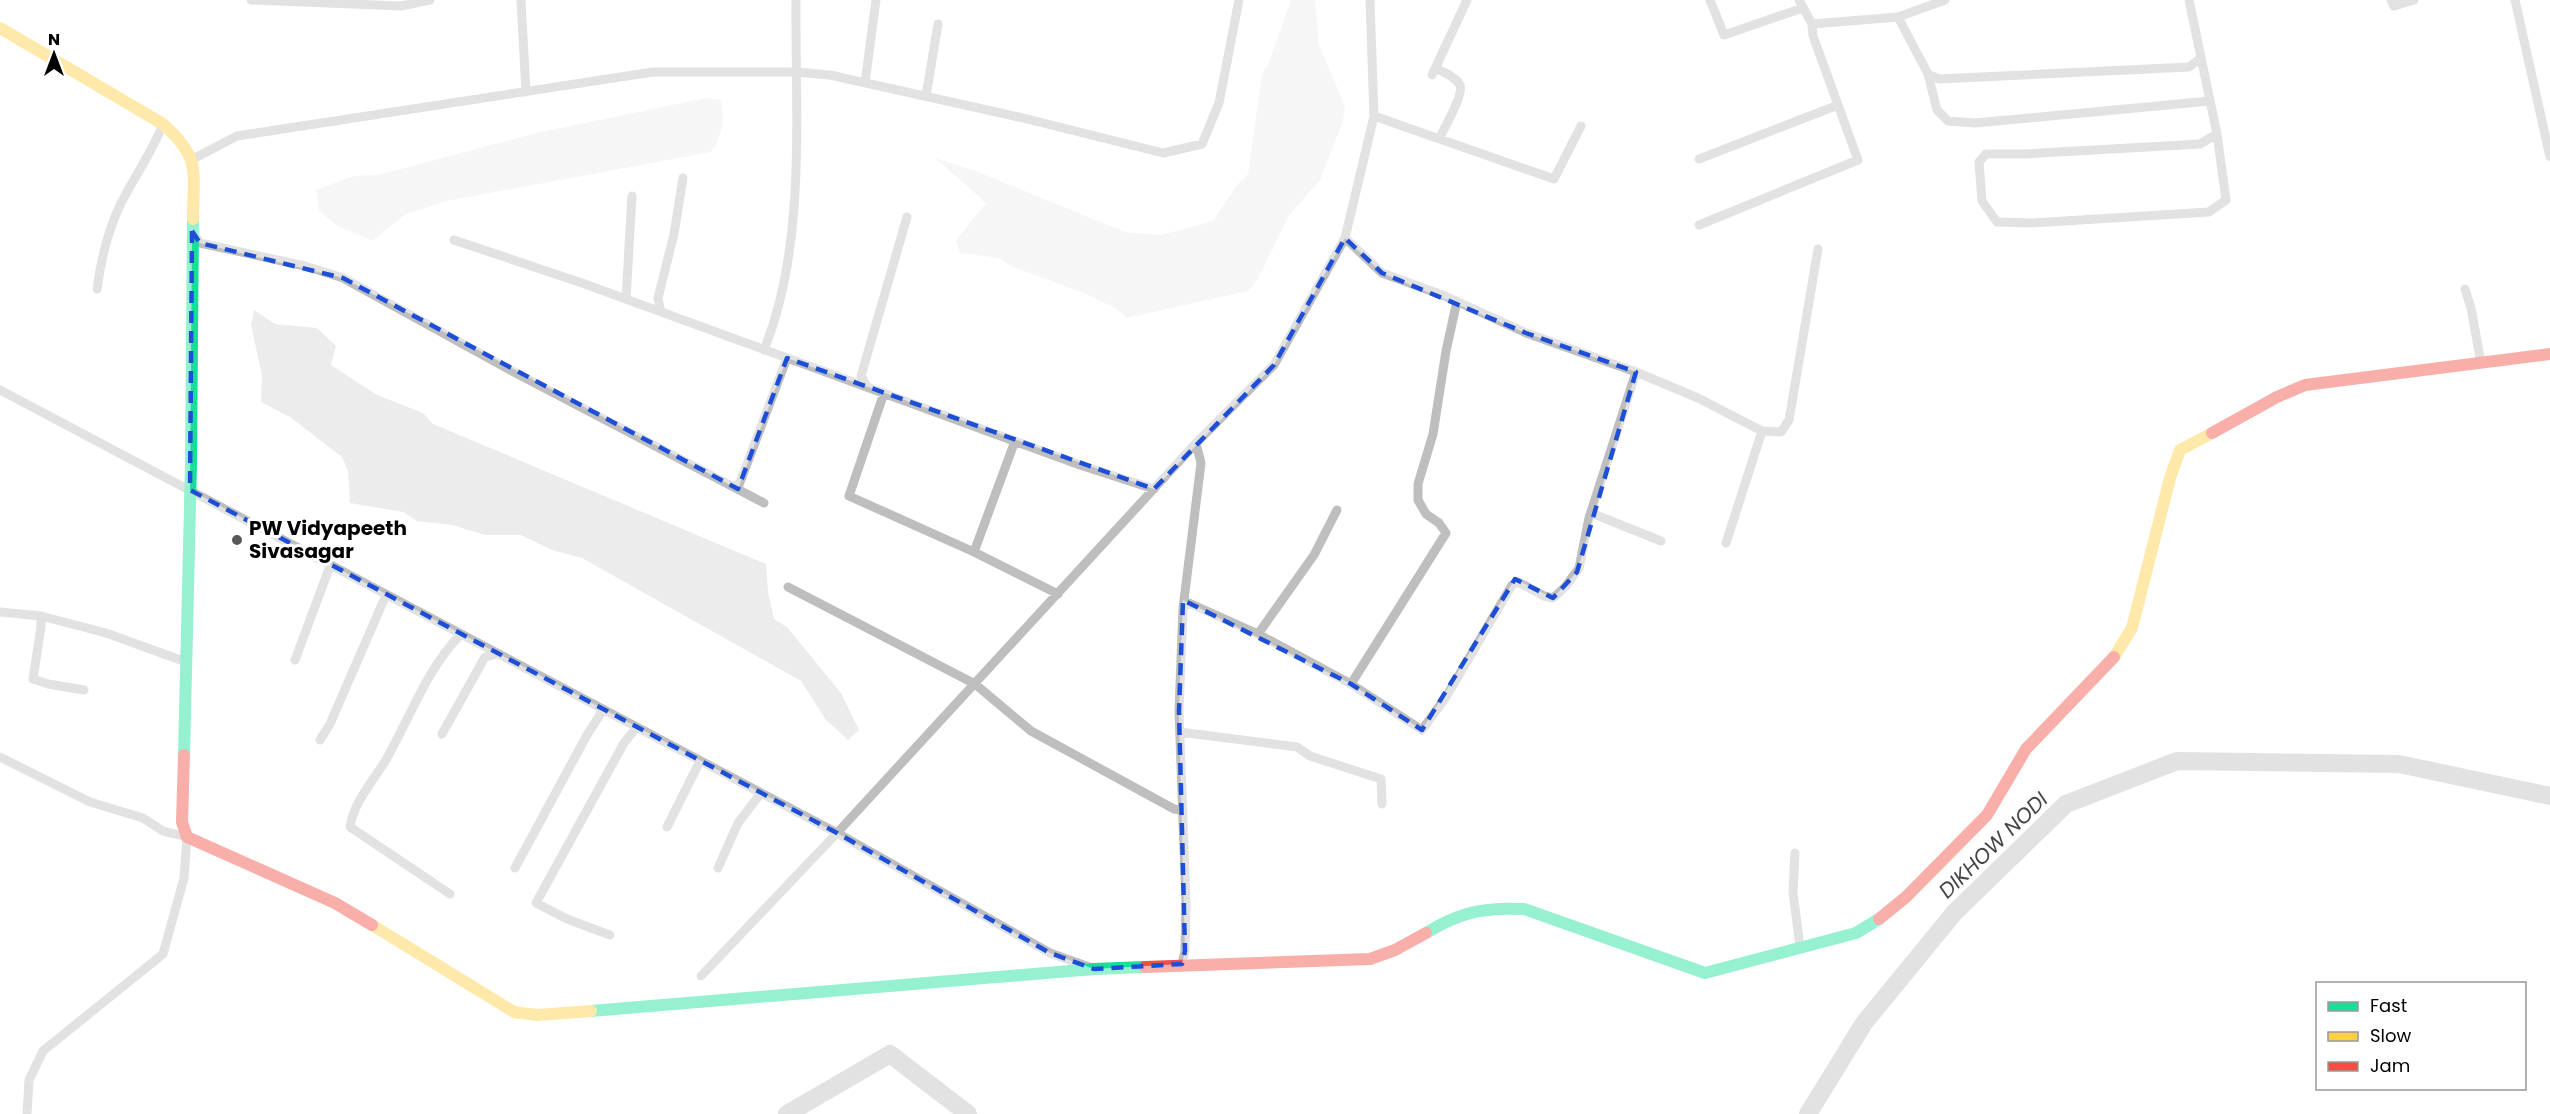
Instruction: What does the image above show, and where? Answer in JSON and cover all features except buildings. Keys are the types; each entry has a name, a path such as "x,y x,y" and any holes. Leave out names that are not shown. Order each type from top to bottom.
{"street":[{"path":"251,0 401,6 430,0"},
{"path":"521,0 526,92"},
{"path":"764,350 782,298 791,244 796,0"},
{"path":"865,83 876,0"},
{"path":"193,159 237,136 653,72 796,72 830,75 1163,153 1202,144 1218,103 1239,0"},
{"path":"701,976 837,833 1196,443 1274,365 1345,238 1374,116 1370,0"},
{"path":"1439,139 1461,94 1461,86 1455,79 1434,72 1467,0"},
{"path":"1699,225 1847,167 1858,160 1813,36 1812,24 1801,4 1724,35 1710,0"},
{"path":"1812,24 1898,17 1946,0"},
{"path":"2189,0 2217,134 2226,200 2209,212 2031,223 1997,222 1982,201 1979,162 1986,154 2200,144 2217,134"},
{"path":"2391,0 2394,6 2414,0"},
{"path":"2515,0 2550,157"},
{"path":"1898,17 1928,74 1937,110 1948,121 1975,123 2210,101"},
{"path":"926,96 938,24"},
{"path":"0,28 163,124 182,140 193,159 190,490 182,822 187,837 184,878 163,954 43,1051 29,1080 27,1114"},
{"path":"1928,74 1939,79 2189,67 2201,58"},
{"path":"1699,159 1839,105"},
{"path":"1374,116 1554,179 1581,126"},
{"path":"97,289 102,254 121,204 152,151 163,124"},
{"path":"661,312 658,298 674,234 683,178"},
{"path":"626,299 632,196"},
{"path":"867,387 861,376 907,218"},
{"path":"192,231 200,243 305,266 343,278 764,503"},
{"path":"1345,238 1382,273 1457,301 1526,333 1636,372 1698,398 1762,431 1781,432 1789,420 1818,249"},
{"path":"454,240 626,299 1015,441 1154,489"},
{"path":"2465,289 2471,308 2481,363"},
{"path":"1351,684 1446,533 1426,514 1418,500 1418,484 1433,434 1446,351 1457,301"},
{"path":"0,757 90,802 143,818 163,831 187,837 335,903 424,955 514,1012 537,1015 1094,969 1182,964 1370,959 1391,954 1464,913 1497,907 1524,909 1705,972 1856,933 1888,913 1906,897 1987,815 2026,749 2116,655 2132,628 2170,478 2180,450 2305,385 2550,354"},
{"path":"732,486 740,485 787,358"},
{"path":"1183,608 1189,603 1258,634 1351,684 1422,730 1446,697 1512,585 1518,582 1544,596 1553,598 1571,580 1581,564 1591,513 1636,372"},
{"path":"0,390 837,833 1050,952 1094,969"},
{"path":"884,393 849,496 974,552 1058,594"},
{"path":"1726,543 1762,431"},
{"path":"974,552 1015,441"},
{"path":"1182,964 1185,951 1186,903 1180,732 1183,608 1201,463 1196,443"},
{"path":"1258,634 1314,555 1337,510"},
{"path":"1591,513 1661,541"},
{"path":"295,660 330,566"},
{"path":"788,587 975,684 1031,731 1174,809 1181,810"},
{"path":"320,740 330,724 386,595"},
{"path":"0,612 41,616 106,633 186,662"},
{"path":"41,616 33,679 84,690"},
{"path":"450,894 350,827 352,813 386,759 445,650 460,635"},
{"path":"442,734 485,657 496,654"},
{"path":"515,868 587,735 603,710"},
{"path":"610,935 567,919 536,903 624,743 636,728"},
{"path":"1180,732 1297,747 1310,756 1381,779 1382,804"},
{"path":"667,827 700,761"},
{"path":"718,868 738,823 761,793"},
{"path":"1795,853 1793,892 1800,947"}],"highlighted area":[{"path":"192,231 200,243 343,278 738,489 787,358 1154,489 1274,365 1345,238 1382,273 1526,333 1636,372 1577,572 1553,598 1515,579 1422,730 1351,684 1183,600 1179,711 1185,951 1182,964 1094,969 1050,953 837,833 190,490"}],"shaded area":[{"path":"1291,0 1315,0 1319,45 1345,106 1343,121 1320,180 1290,214 1258,279 1248,291 1127,318 1117,309 1086,294 1013,267 999,258 960,253 956,240 986,203 935,158 976,171 1125,232 1161,235 1213,221 1237,185 1248,174 1262,74 1269,62"},
{"path":"706,98 721,100 722,108 723,121 720,133 711,152 447,201 406,214 372,241 336,225 319,211 316,190 353,176 378,175 536,133"},
{"path":"254,310 275,324 317,328 336,346 331,365 377,395 423,413 433,424 766,564 768,592 774,619 787,627 841,693 859,730 848,740 826,720 801,681 582,558 552,550 521,535 485,535 452,525 417,521 403,512 350,503 348,471 342,457 290,417 261,402 262,375 251,325"}],"waterway":[{"name":"DIKHOW NODI","path":"1808,1114 1864,1023 1954,913 2066,804 2177,761 2399,764 2550,796"},
{"name":"DIKHOW NODI","path":"787,1114 890,1054 968,1114"}],"traffic: fast":[{"path":"184,755 191,464 193,219"},
{"path":"1426,933 1450,920 1473,912 1524,909 1705,973 1856,933 1879,919"},
{"path":"591,1011 1094,969 1145,967"}],"traffic: slow":[{"path":"0,28 163,124 190,157 194,177 193,219"},
{"path":"2114,657 2132,628 2170,478 2180,450 2212,433"},
{"path":"372,925 514,1012 537,1015 591,1011"}],"traffic: jam":[{"path":"2212,433 2277,397 2305,385 2550,354"},
{"path":"1879,919 1906,897 1987,815 2026,749 2114,657"},
{"path":"184,755 182,822 187,837 335,903 372,925"},
{"path":"1145,967 1370,959 1395,950 1426,933"}],"place":[{"name":"PW Vidyapeeth Sivasagar","path":"237,540"}]}
